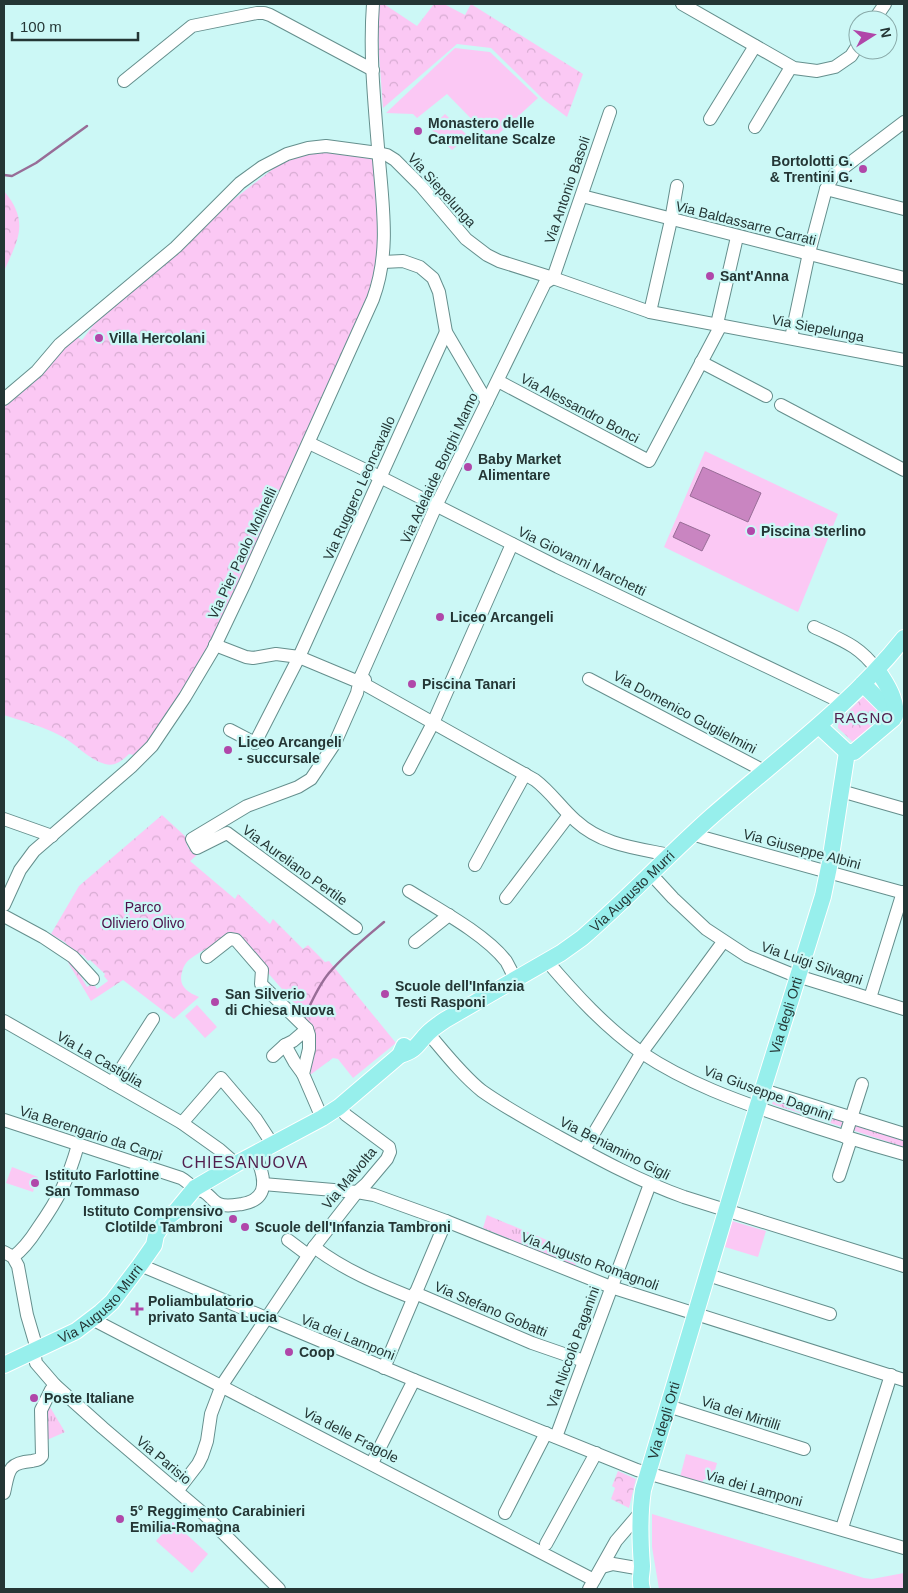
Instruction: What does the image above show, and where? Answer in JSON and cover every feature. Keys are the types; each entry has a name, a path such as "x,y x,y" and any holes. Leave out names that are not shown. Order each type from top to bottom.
{"main road":[{"name":"Via Augusto Murri","path":"4,1365 76,1331 112,1302 154,1245 156,1235 167,1218 176,1211 195,1188 322,1118 339,1107 400,1055 405,1046 417,1036 428,1033 457,1012 582,938 693,834 819,726 878,670 904,638"},
{"path":"878,670 889,687 895,709 900,718"},
{"path":"863,684 900,718"},
{"path":"819,726 847,752 854,752 900,718"},
{"name":"Via degli Orti","path":"642,1589 640,1580 642,1569 639,1539 640,1513 648,1473 829,871 847,752"},
{"name":"Via degli Orti","path":"642,1569 648,1576 652,1589"}],"street":[{"name":"Via Pier Paolo Molinelli","path":"4,905 20,870 34,851 131,767 152,746 185,697 215,645 244,585 373,299 380,280 385,247 371,42 373,4"},
{"path":"685,4 791,67 817,71 834,67 848,58"},
{"path":"124,81 192,26 257,13 270,15 373,70"},
{"path":"710,119 755,46"},
{"path":"755,127 791,67"},
{"name":"Via Antonio Basoli","path":"553,278 610,112"},
{"path":"791,338 809,253 826,189 834,175 904,122"},
{"name":"Via Siepelunga","path":"4,399 37,371 60,344 160,262 240,183 262,167 287,154 308,148 326,146 387,155 421,186 460,234 487,255 499,261 650,312 904,360"},
{"path":"650,312 678,186"},
{"path":"826,189 904,209"},
{"name":"Via Baldassarre Carrati","path":"582,196 904,278"},
{"path":"737,237 719,325 701,362 766,396"},
{"path":"383,262 404,261 420,267 433,278 439,292 446,332 487,402"},
{"name":"Via Adelaide Borghi Mamo","path":"359,682 436,506 545,282 553,278"},
{"name":"Via Ruggero Leoncavallo","path":"230,730 255,743 299,657 446,332"},
{"name":"Via Alessandro Bonci","path":"498,380 649,461 701,362"},
{"path":"781,405 904,470"},
{"name":"Via Giovanni Marchetti","path":"309,443 512,544 843,703"},
{"path":"409,768 433,723 512,544"},
{"path":"814,627 858,649 868,657 878,670"},
{"path":"215,645 246,657 253,658 276,654 299,657 359,682 525,774 546,788 577,823 602,839 670,855"},
{"name":"Via Domenico Guglielmini","path":"589,679 766,772"},
{"name":"Via Aureliano Pertile","path":"356,928 227,833 197,848 192,839 247,806 298,787 311,780 334,743 357,693 359,682"},
{"path":"475,865 525,774"},
{"path":"841,791 904,808"},
{"path":"506,898 569,815"},
{"path":"4,819 52,836"},
{"name":"Via Giuseppe Albini","path":"693,834 904,892"},
{"name":"Via Luigi Silvagni","path":"650,873 685,910 723,942 756,961 798,976 904,1008"},
{"path":"409,891 449,915 487,943 506,961 515,978"},
{"path":"870,998 904,892"},
{"path":"415,942 449,915"},
{"path":"4,916 73,956 93,979"},
{"path":"207,958 230,939 236,940 262,970 261,984 306,1029 309,1035 309,1049 303,1074"},
{"path":"584,1150 642,1052 723,942"},
{"name":"Via Giuseppe Dagnini","path":"546,960 598,1017 642,1052 701,1086 757,1108 904,1154"},
{"path":"112,1083 153,1019"},
{"name":"Via La Castiglia","path":"4,1021 182,1123 236,1164"},
{"path":"273,1056 306,1029"},
{"name":"Via Beniamino Gigli","path":"428,1033 464,1074 482,1090 521,1116 650,1184 727,1211 904,1266"},
{"path":"285,1045 303,1074 322,1118"},
{"path":"182,1123 221,1078 256,1119 273,1145"},
{"name":"Via Giuseppe Dagnini","path":"839,1176 848,1138 850,1117 862,1084"},
{"name":"Via Giuseppe Dagnini","path":"762,1090 904,1134"},
{"name":"Via Malvolta","path":"178,1490 198,1464 205,1449 211,1414 222,1385 311,1251 357,1192 381,1167 390,1152 389,1148 339,1107"},
{"name":"Via Berengario da Carpi","path":"4,1120 181,1178 195,1188"},
{"path":"8,1254 28,1244 59,1197 78,1145"},
{"path":"195,1188 204,1191 216,1204 247,1203 254,1200 261,1193 263,1184 262,1172 255,1154"},
{"name":"Via Augusto Romagnoli","path":"263,1184 374,1195 446,1221 611,1287 904,1380"},
{"name":"Via Niccolò Paganini","path":"551,1435 584,1361 650,1184"},
{"path":"384,1368 446,1221"},
{"path":"288,1240 311,1251"},
{"name":"Via Stefano Gobatti","path":"311,1251 346,1266 360,1276 584,1361"},
{"name":"Via Parisio","path":"8,1254 18,1266 27,1315 37,1350 36,1363 52,1381 103,1428 205,1515 279,1589"},
{"name":"Via dei Lamponi","path":"140,1265 266,1320 637,1470 842,1528 904,1548"},
{"path":"708,1275 830,1314"},
{"name":"Via delle Fragole","path":"92,1319 372,1463 592,1585"},
{"path":"842,1528 891,1376"},
{"path":"372,1463 414,1380"},
{"path":"4,1493 8,1475 14,1465 18,1462 38,1460 42,1456 42,1410 51,1390 52,1381"},
{"name":"Via dei Mirtilli","path":"668,1406 804,1449"},
{"path":"505,1513 551,1435"},
{"path":"546,1544 596,1453"},
{"path":"592,1585 616,1541 640,1513"},
{"path":"602,1567 613,1564 642,1569"}],"green space":[{"path":"377,4 384,4 417,26 434,4 444,4 465,15 471,4 583,74 567,117 543,99 491,48 457,44 383,108"},
{"path":"455,48 490,52 538,98 492,140 447,94 417,118 413,114 386,113"},
{"path":"445,114 468,136 452,150 430,128"},
{"path":"319,149 347,152 374,160 380,213 375,282 194,680 149,740 134,755 129,754 115,764 109,765 99,762 65,738 39,726 4,715 4,405 25,387 75,336 82,340 98,319 224,207 278,165 300,153"},
{"path":"4,191 17,212 19,231 14,250 4,271"},
{"name":"Piscina Sterlino","path":"705,451 838,514 798,612 664,547"},
{"path":"867,696 886,718 853,742 838,728 838,722 863,697"},
{"name":"Parco Oliviero Olivo","path":"162,815 186,837 188,848 197,855 190,861 235,899 238,894 270,924 273,919 303,949 308,945 325,962 329,961 396,1043 353,1078 338,1059 333,1058 306,1078 309,1060 294,1009 295,1004 234,934 200,952 186,963 181,977 182,985 187,991 199,997 174,1019 123,980 91,1001 63,954 70,958 87,987 93,983 97,989 108,981 104,976 105,974 90,960 88,961 84,956 66,946 66,943 51,934 79,886"},
{"path":"197,1005 217,1027 205,1038 185,1016"},
{"path":"775,1096 904,1138 904,1147 772,1104"},
{"path":"12,1167 38,1177 33,1192 6,1183"},
{"path":"487,1215 580,1254 575,1266 483,1228"},
{"path":"732,1221 766,1231 758,1257 725,1247"},
{"path":"48,1406 65,1432 47,1440 46,1407"},
{"path":"686,1454 717,1463 712,1481 704,1479 702,1483 680,1477"},
{"path":"618,1471 636,1479 629,1508 611,1499 615,1488 612,1486"},
{"path":"652,1514 864,1578 872,1579 904,1573 904,1589 659,1589 652,1547"},
{"path":"173,1522 208,1554 192,1573 156,1541"}],"shaded area":[{"path":"703,467 761,493 748,522 690,496"},
{"path":"680,522 710,535 702,551 673,537"}],"waterway":[{"path":"4,175 12,176 36,163 87,126"},
{"path":"304,1018 318,989 329,973 348,953 384,922"}],"place":[{"name":"Monastero delle Carmelitane Scalze","path":"418,131"},
{"name":"Bortolotti G. & Trentini G.","path":"863,169"},
{"name":"Sant'Anna","path":"710,276"},
{"name":"Villa Hercolani","path":"99,338"},
{"name":"Baby Market Alimentare","path":"468,467"},
{"name":"Piscina Sterlino","path":"751,531"},
{"name":"Liceo Arcangeli","path":"440,617"},
{"name":"Piscina Tanari","path":"412,684"},
{"name":"Liceo Arcangeli - succursale","path":"228,750"},
{"name":"Scuole dell'Infanzia Testi Rasponi","path":"385,994"},
{"name":"San Silverio di Chiesa Nuova","path":"215,1002"},
{"name":"Istituto Farlottine San Tommaso","path":"35,1183"},
{"name":"Istituto Comprensivo Clotilde Tambroni","path":"233,1219"},
{"name":"Scuole dell'Infanzia Tambroni","path":"245,1227"},
{"name":"Poliambulatorio privato Santa Lucia","path":"137,1309"},
{"name":"Coop","path":"289,1352"},
{"name":"Poste Italiane","path":"34,1398"},
{"name":"5° Reggimento Carabinieri Emilia-Romagna","path":"120,1519"}],"district":[{"name":"RAGNO","path":"864,717"},
{"name":"CHIESANUOVA","path":"245,1162"}]}
